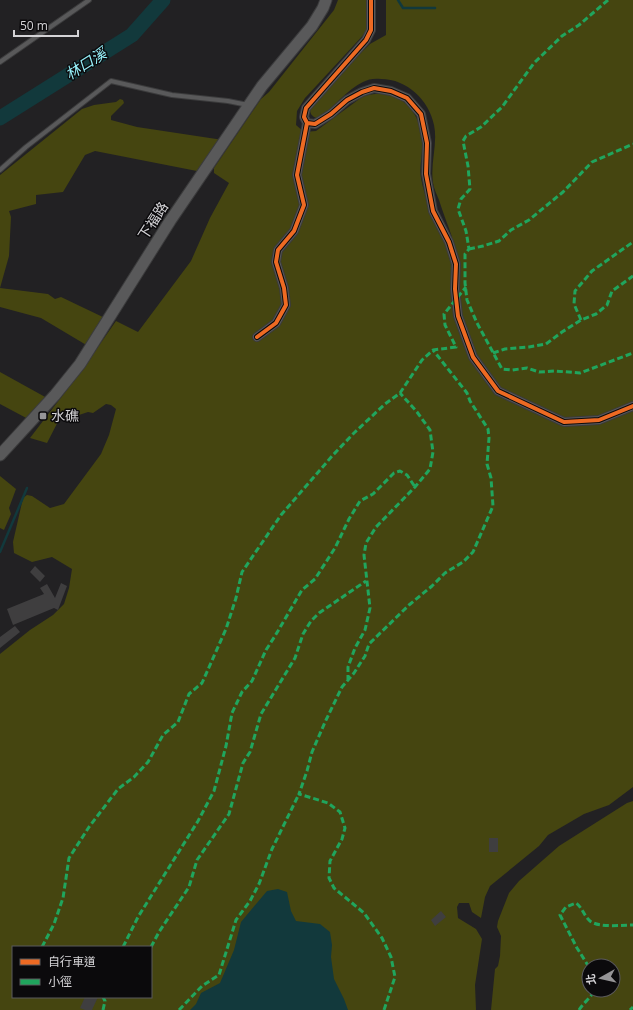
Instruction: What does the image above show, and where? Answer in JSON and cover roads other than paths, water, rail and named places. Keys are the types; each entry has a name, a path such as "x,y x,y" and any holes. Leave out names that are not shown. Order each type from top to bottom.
{"main road":[{"name":"下福路","path":"0,455 55,395 80,364 170,221 262,86 312,26 326,0"}],"street":[{"path":"257,337 276,323 286,305 284,288 276,262 278,250 294,231 304,205 297,175 307,123 304,117 306,108 366,40 371,30 371,0"},
{"path":"307,123 315,124 331,114 348,100 362,92 374,88 391,91 407,98 421,114 427,143 426,174 432,211 449,242 456,264 455,289 458,316 473,357 477,363 498,391 564,422 599,420 633,406"}],"lane":[{"path":"0,62 89,0"},
{"path":"0,170 26,147 111,81 172,95 228,101 249,105"}],"water":[{"path":"278,889 287,892 291,911 296,921 320,924 330,932 334,979 348,1010 190,1010 196,1004 201,993 220,983 234,950 241,922 267,891"}],"waterway":[{"name":"林口溪","path":"0,118 132,35 163,0"},
{"path":"398,0 403,8 435,8"},
{"path":"0,552 27,488"}],"place":[{"name":"水礁","path":"43,416"}]}
